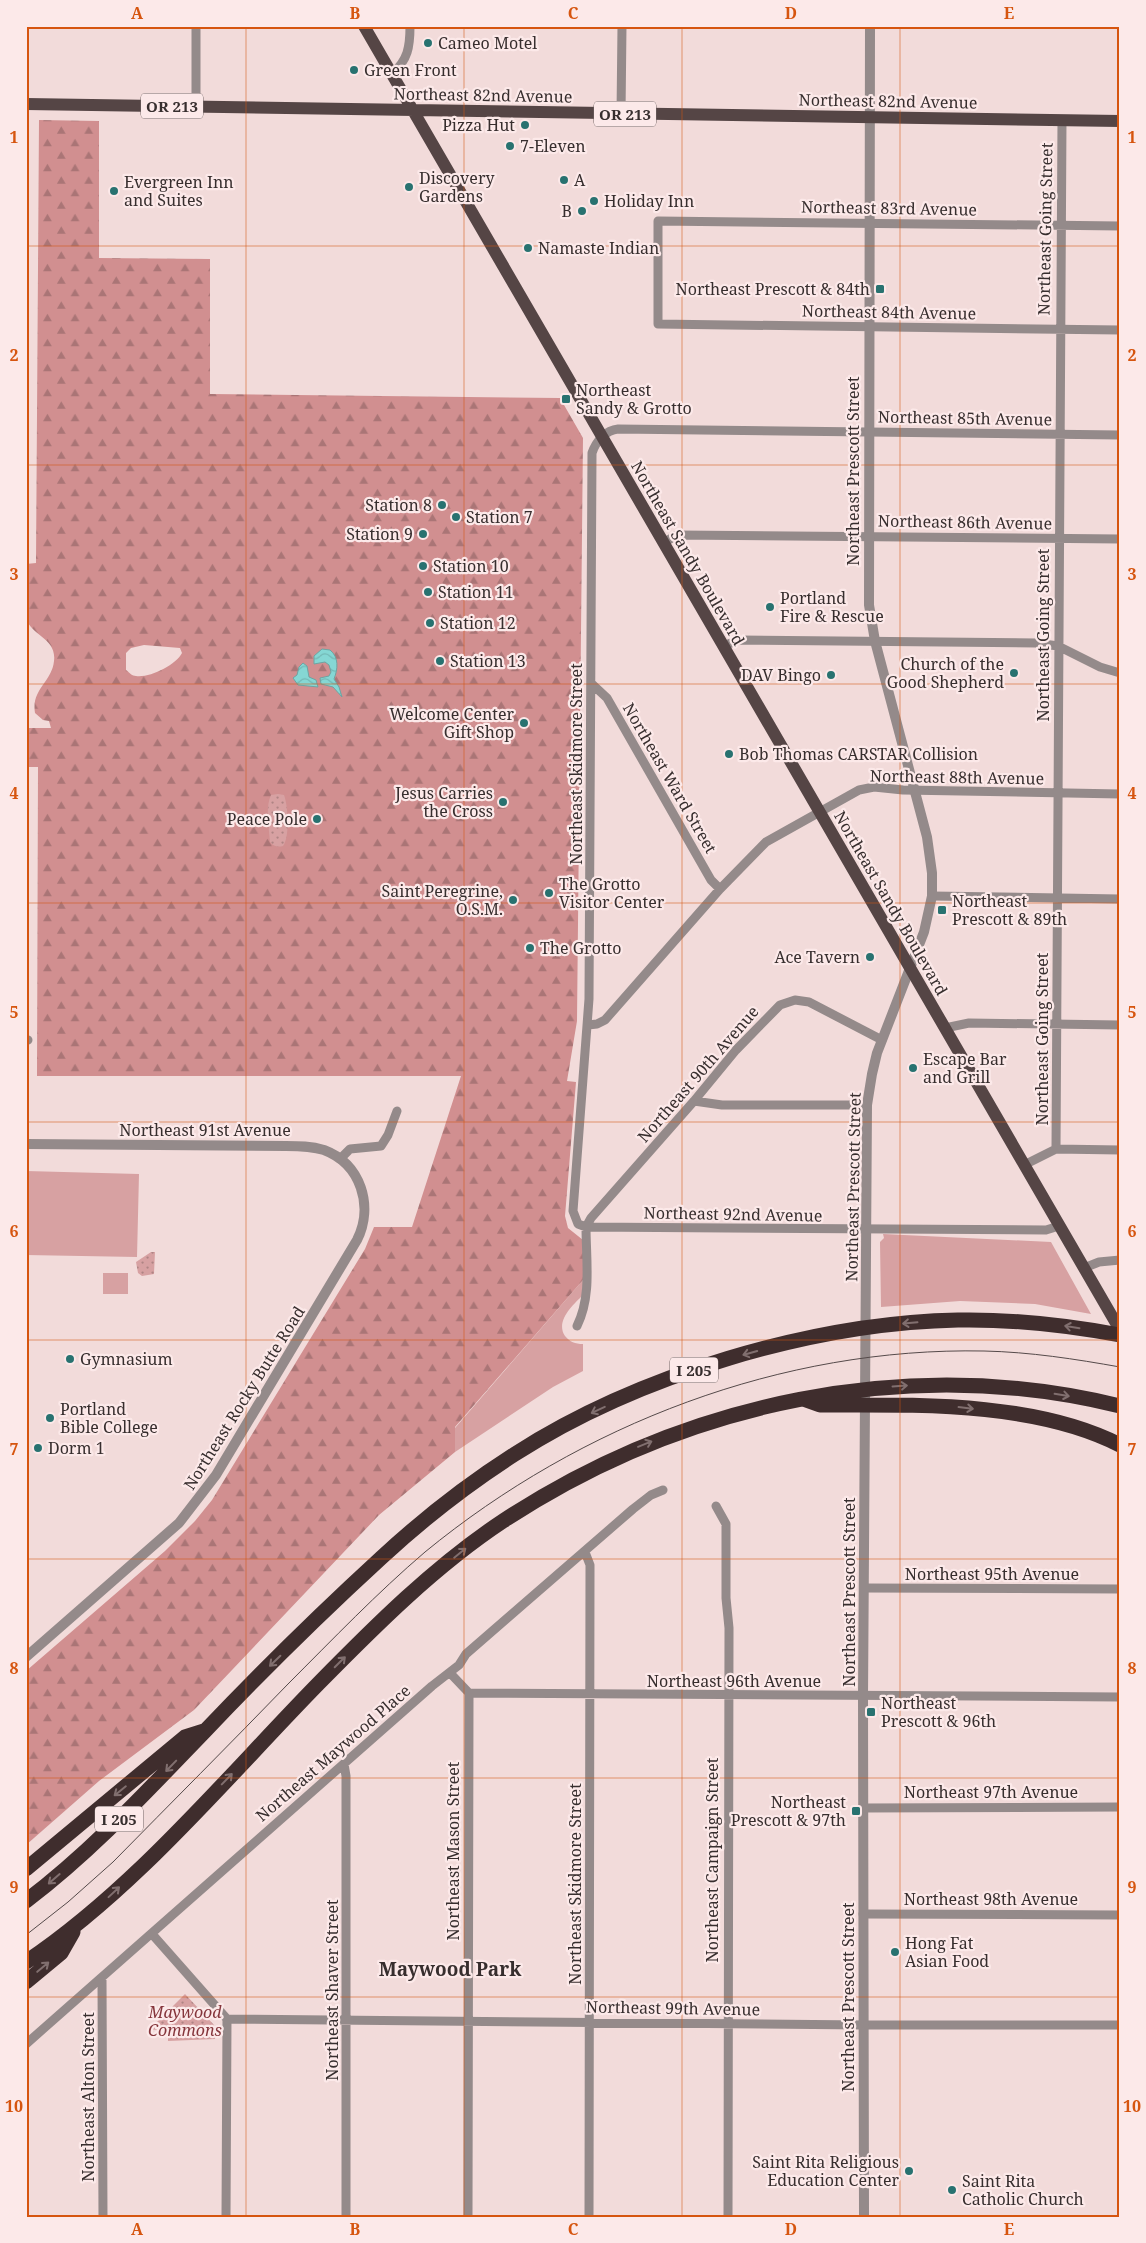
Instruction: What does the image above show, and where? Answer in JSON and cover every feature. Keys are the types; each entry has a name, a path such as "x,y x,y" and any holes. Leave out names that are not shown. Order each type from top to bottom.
{"highway":[{"name":"I 205","path":"26,1901 109,1829 359,1579 438,1510 514,1454 573,1422 633,1394 696,1370 760,1350 826,1335 891,1324 925,1321 992,1320 1059,1325 1120,1336"},
{"name":"I 205","path":"26,1962 78,1925 127,1880 194,1814 319,1683 403,1601 462,1550 502,1521 599,1465 710,1421 800,1398 884,1388 951,1385 1052,1393 1120,1406"},
{"path":"800,1398 820,1405 951,1406 1003,1413 1060,1424 1089,1432 1120,1445"},
{"path":"26,1869 185,1737 205,1731"},
{"path":"26,1982 61,1952 78,1925"}],"main road":[{"name":"Northeast Sandy Boulevard","path":"364,26 1120,1330"},
{"name":"Northeast 82nd Avenue","path":"26,104 1120,121"}],"street":[{"path":"196,26 196,106"},
{"path":"392,74 406,60 410,45 410,26"},
{"path":"621,114 622,26"},
{"name":"Northeast Prescott Street","path":"864,2217 863,1697 867,1105 872,1074 882,1040 924,932 932,896 930,851 875,641 869,605 870,26"},
{"name":"Northeast Going Street","path":"1056,1149 1059,329 1062,120"},
{"name":"Northeast 83rd Avenue","path":"658,324 658,221 1120,226"},
{"name":"Northeast 84th Avenue","path":"658,324 1120,330"},
{"name":"Northeast 85th Avenue","path":"602,437 618,429 1120,435"},
{"name":"Northeast Skidmore Street","path":"586,1227 578,1224 573,1211 588,1025 592,684 592,453 602,437"},
{"name":"Northeast 86th Avenue","path":"663,543 677,534 1120,539"},
{"path":"723,646 739,640 1036,643 1058,646 1100,668 1120,673"},
{"name":"Northeast Ward Street","path":"592,684 606,698 712,880 720,889"},
{"name":"Northeast 88th Avenue","path":"588,1025 605,1020 720,889 766,842 819,811 865,788 1120,794"},
{"path":"932,896 1120,898"},
{"name":"Northeast 90th Avenue","path":"586,1227 591,1218 694,1101 736,1050 780,1005 790,1000 809,1002 882,1040"},
{"path":"945,1028 969,1023 1120,1025"},
{"path":"694,1101 722,1105 867,1105"},
{"path":"340,1159 350,1149 376,1148 385,1142 398,1111"},
{"name":"Northeast 91st Avenue","path":"26,1144 306,1146 322,1150 340,1159"},
{"path":"1024,1165 1056,1149 1120,1150"},
{"name":"Northeast Rocky Butte Road","path":"26,1657 179,1522 216,1475 363,1228 366,1207 362,1189 355,1175 340,1159"},
{"name":"Northeast 92nd Avenue","path":"586,1227 1046,1230 1059,1226"},
{"path":"577,1326 583,1310 586,1293 586,1227"},
{"path":"1084,1268 1099,1262 1120,1260"},
{"name":"Northeast Maywood Place","path":"26,2044 432,1686 450,1673 459,1665 466,1654 633,1509 651,1495 663,1490"},
{"name":"Northeast Campaign Street","path":"716,1506 726,1524 726,1598 729,1628 728,2217"},
{"name":"Northeast Skidmore Street","path":"585,1552 590,1565 589,2217"},
{"name":"Northeast 95th Avenue","path":"864,1588 1120,1589"},
{"path":"450,1673 469,1693"},
{"name":"Northeast 96th Avenue","path":"469,1693 863,1697 1120,1697"},
{"name":"Northeast Mason Street","path":"468,2217 469,1693"},
{"name":"Northeast Shaver Street","path":"344,1764 346,1776 346,2217"},
{"name":"Northeast 97th Avenue","path":"863,1808 1120,1807"},
{"name":"Northeast 98th Avenue","path":"863,1914 1120,1915"},
{"path":"152,1934 227,2019 226,2217"},
{"name":"Northeast Alton Street","path":"102,1978 103,2217"},
{"name":"Northeast 99th Avenue","path":"227,2019 864,2025 1120,2025"}],"green space":[{"path":"39,120 99,121 99,258 210,259 210,394 560,398 583,438 577,1021 567,1081 576,1082 565,1216 568,1228 583,1240 583,1280 455,1427 455,1452 379,1515 194,1710 99,1781 26,1845 26,1671 165,1551 195,1521 212,1500 365,1249 374,1227 412,1227 461,1076 37,1076 38,767 26,767 26,728 51,728 49,721 43,720 35,713 35,705 39,692 50,675 54,653 48,642 29,624 25,613 26,564 36,563","holes":["144,645 180,648 182,653 179,658 155,673 136,676 126,670 126,653 131,648"]},
{"path":"271,795 284,795 287,806 287,836 283,846 275,846 270,842 269,800"},
{"path":"26,1171 139,1174 137,1257 26,1255"},
{"path":"883,1234 1051,1242 1091,1314 1035,1304 960,1301 881,1307 880,1242 884,1238"},
{"path":"151,1252 155,1252 154,1274 142,1276 138,1273 136,1262"},
{"path":"103,1273 128,1273 128,1294 103,1294"},
{"path":"583,1280 583,1295 566,1314 562,1330 565,1336 573,1342 583,1344 583,1371 553,1387 455,1452 455,1428"},
{"name":"Maywood Commons","path":"185,1994 214,2025 215,2039 168,2041 168,2029 149,2030"}],"water":[{"path":"322,649 330,650 335,656 337,667 334,679 342,697 333,687 321,684 320,678 329,676 331,672 329,665 325,662 314,664 314,656"},
{"path":"303,663 307,666 309,677 316,680 318,687 298,685 293,678 297,675 299,667"}],"tram line":[{"path":"26,1935 68,1902 113,1862 338,1633 425,1552 486,1506 550,1466 617,1431 687,1402 759,1379 833,1363 908,1353 984,1351 1018,1353 1052,1356 1120,1367"}],"place":[{"name":"Cameo Motel","path":"428,43"},
{"name":"Green Front","path":"354,70"},
{"name":"Pizza Hut","path":"525,125"},
{"name":"7-Eleven","path":"510,146"},
{"name":"A","path":"564,180"},
{"name":"Discovery Gardens","path":"409,187"},
{"name":"Evergreen Inn and Suites","path":"114,191"},
{"name":"Holiday Inn","path":"594,201"},
{"name":"B","path":"582,211"},
{"name":"Namaste Indian","path":"528,248"},
{"name":"Northeast Prescott & 84th","path":"880,289"},
{"name":"Northeast Sandy & Grotto","path":"566,399"},
{"name":"Station 8","path":"442,505"},
{"name":"Station 7","path":"456,517"},
{"name":"Station 9","path":"423,534"},
{"name":"Station 10","path":"423,566"},
{"name":"Station 11","path":"428,592"},
{"name":"Portland Fire & Rescue","path":"770,607"},
{"name":"Station 12","path":"430,623"},
{"name":"Station 13","path":"440,661"},
{"name":"Church of the Good Shepherd","path":"1014,673"},
{"name":"DAV Bingo","path":"831,675"},
{"name":"Welcome Center Gift Shop","path":"524,723"},
{"name":"Bob Thomas CARSTAR Collision","path":"729,754"},
{"name":"Jesus Carries the Cross","path":"503,802"},
{"name":"Peace Pole","path":"317,819"},
{"name":"The Grotto Visitor Center","path":"549,893"},
{"name":"Saint Peregrine, O.S.M.","path":"513,900"},
{"name":"Northeast Prescott & 89th","path":"942,910"},
{"name":"The Grotto","path":"530,948"},
{"name":"Ace Tavern","path":"870,957"},
{"name":"Escape Bar and Grill","path":"913,1068"},
{"name":"Gymnasium","path":"70,1359"},
{"name":"Portland Bible College","path":"50,1418"},
{"name":"Dorm 1","path":"38,1448"},
{"name":"Northeast Prescott & 96th","path":"871,1712"},
{"name":"Northeast Prescott & 97th","path":"856,1811"},
{"name":"Hong Fat Asian Food","path":"895,1952"},
{"name":"Saint Rita Religious Education Center","path":"909,2171"},
{"name":"Saint Rita Catholic Church","path":"952,2190"}],"district":[{"name":"Maywood Park","path":"450,1969"}]}
